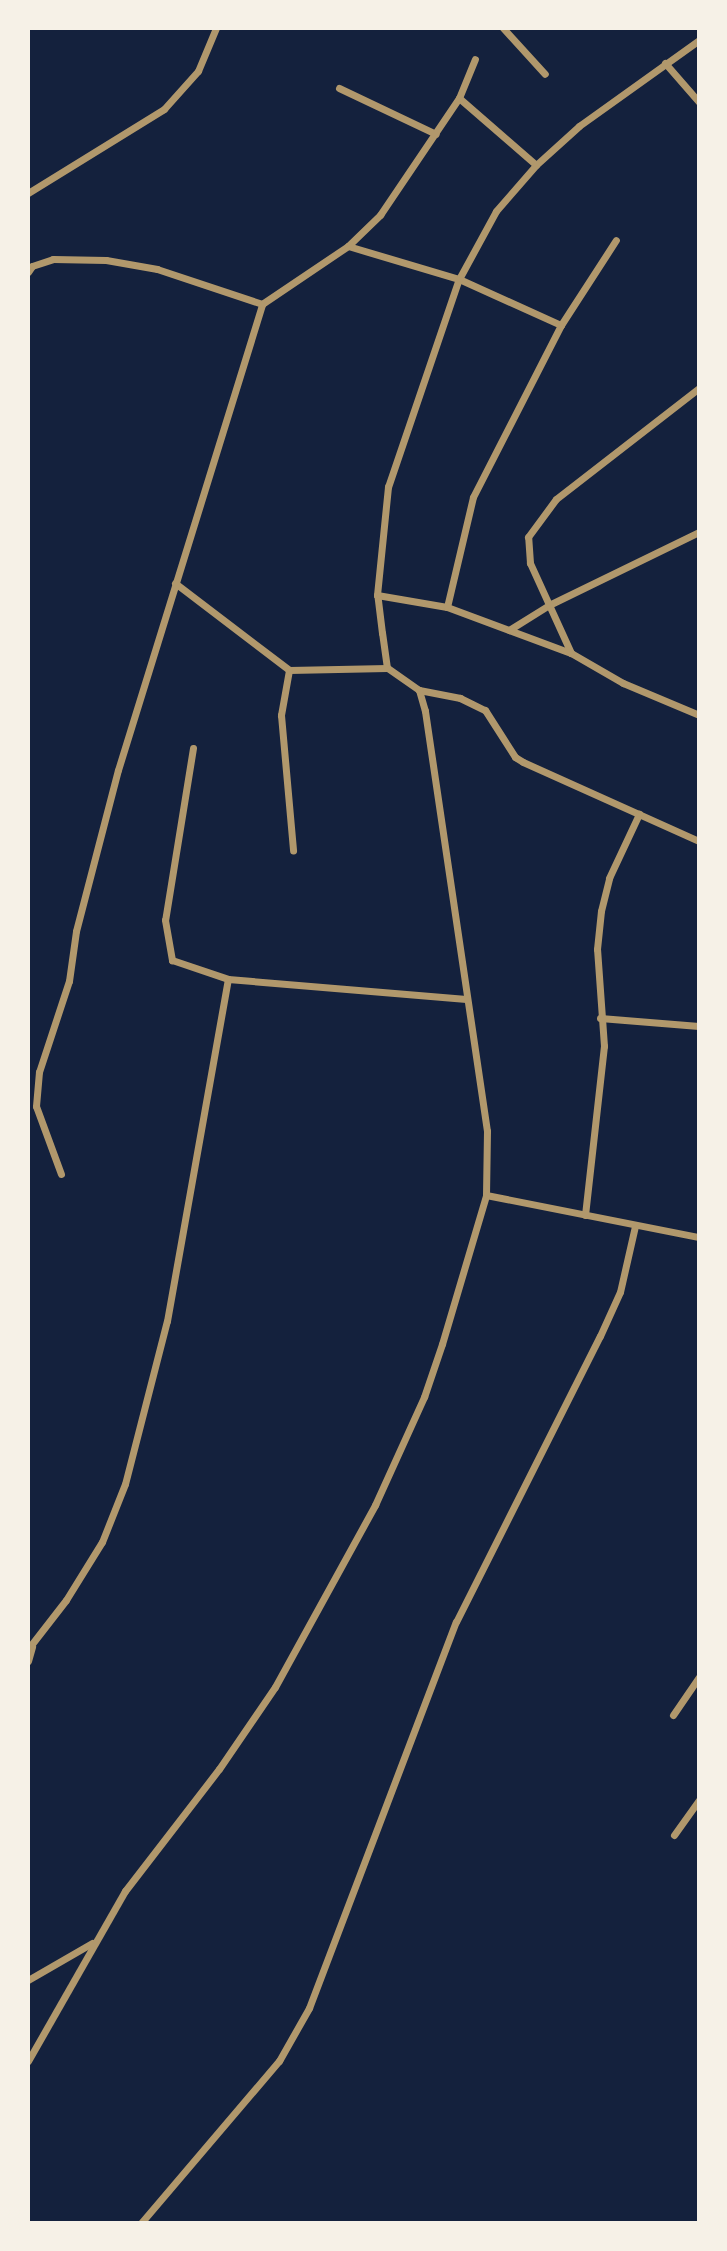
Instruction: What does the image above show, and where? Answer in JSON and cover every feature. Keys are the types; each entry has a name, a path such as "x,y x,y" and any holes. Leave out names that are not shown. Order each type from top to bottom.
{"street":[{"path":"28,192 164,109 198,71 216,28"},
{"path":"503,28 545,74"},
{"path":"387,668 377,594 394,458 458,279 496,211 536,165 579,125 699,40"},
{"path":"61,1174 36,1106 39,1072 69,981 79,919 114,782 262,304 348,246 391,201 459,98 474,59"},
{"path":"665,62 699,102"},
{"path":"339,88 436,134"},
{"path":"459,98 536,165"},
{"path":"447,607 473,497 561,325 616,240"},
{"path":"348,246 458,279 561,325"},
{"path":"28,272 32,265 53,259 106,260 156,269 262,304"},
{"path":"571,653 527,551 534,525 556,499 699,388"},
{"path":"509,630 549,605 699,532"},
{"path":"175,583 289,670 387,668 419,690 472,702 485,710 514,757 699,841"},
{"path":"377,594 447,607 571,653 623,682 699,715"},
{"path":"289,670 281,715 293,850"},
{"path":"28,2061 125,1891 219,1769 275,1687 375,1504 424,1397 486,1195 485,1107 466,999 443,822 419,690"},
{"path":"193,748 165,920 172,960 228,979 466,999"},
{"path":"584,1215 603,1058 597,949 601,911 609,878 639,814"},
{"path":"28,1661 30,1648 102,1542 125,1484 167,1321 228,979"},
{"path":"600,1018 699,1026"},
{"path":"486,1195 699,1237"},
{"path":"141,2223 279,2061 309,2008 456,1622 606,1325 620,1292 635,1226"},
{"path":"673,1715 699,1677"},
{"path":"674,1836 699,1800"},
{"path":"28,1980 93,1943"}]}
